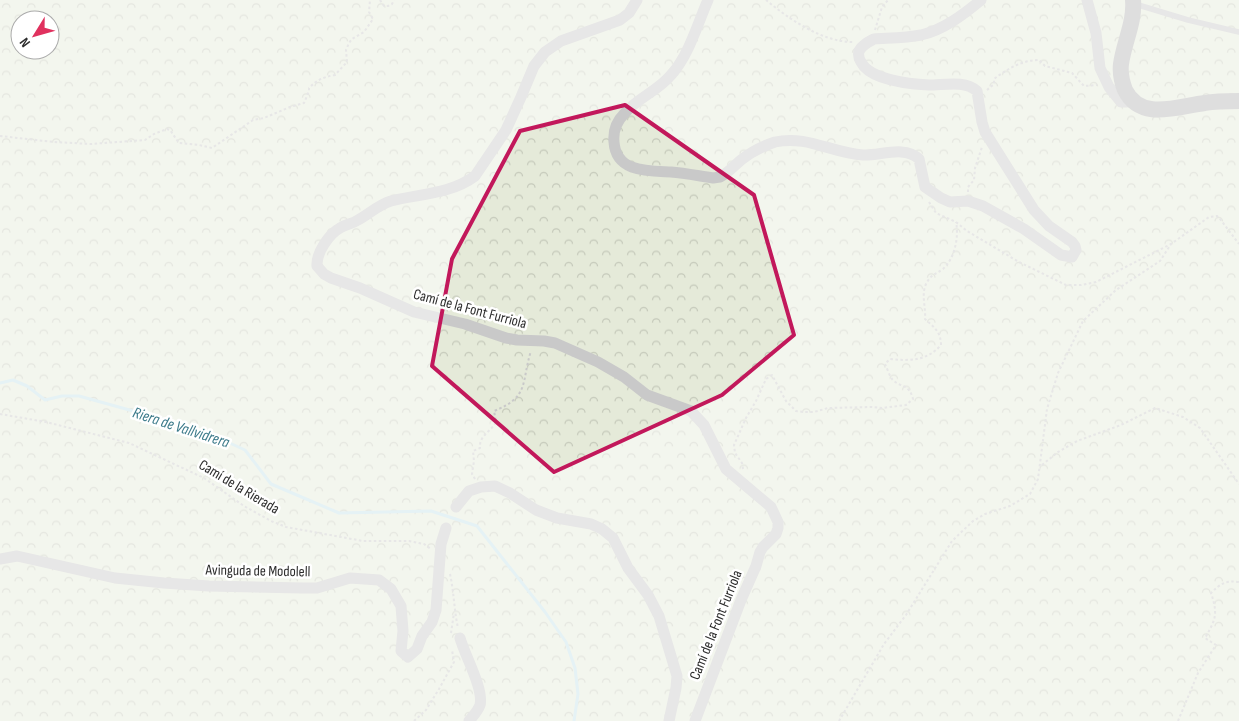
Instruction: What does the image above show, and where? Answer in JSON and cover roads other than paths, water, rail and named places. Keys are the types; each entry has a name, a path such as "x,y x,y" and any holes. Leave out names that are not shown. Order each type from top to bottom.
{"main road":[{"path":"1133,2 1133,16 1124,49 1121,70 1123,86 1131,99 1142,107 1156,110 1204,103 1239,101"}],"street":[{"name":"Camí de la Font Furriola","path":"638,0 629,13 620,20 561,41 544,52 534,66 506,130 475,176 451,188 380,205 356,222 337,230 318,256 317,266 324,274 414,312 465,324 506,338 555,343 598,362 624,377 646,395 691,411 704,425 726,469 764,500 771,508 778,522 778,528 776,534 762,547 695,721"},
{"path":"708,0 684,56 672,75 626,110 615,127 615,147 623,161 629,166 640,170 673,172 713,178 725,174 753,152 776,142 801,141 813,142 854,154 867,155 890,152 916,156 921,163 926,187 941,198 950,202 968,202 983,206 1013,222 1061,255 1069,257 1075,254 1075,246 1049,226 1034,210 985,132 977,91 969,86 926,85 882,77 868,71 858,56 860,50 871,41 921,35 944,26 981,0"},
{"path":"1087,0 1096,33 1100,68 1106,82 1121,102 1127,102 1131,99"},
{"name":"Camí de la Font Furriola","path":"456,507 466,494 481,487 500,488 536,510 557,518 591,524 602,529 613,538 628,568 648,595 659,616 677,676 669,721"},
{"name":"Avinguda de Modolell","path":"0,560 17,556 115,578 209,586 317,588 350,578 379,580 391,589 401,606 403,631 401,651 408,657 416,649 432,622 436,610 441,541 446,528"},
{"path":"454,641 477,683 480,698 478,710 469,721"}],"lane":[{"path":"1133,2 1188,20 1239,32"}],"waterway":[{"name":"Riera de Vallvidrera","path":"0,383 13,380 27,386 45,400 62,396 79,396 210,434 245,450 271,484 339,513 431,511 477,526 545,612 566,642 575,668 578,694 574,721"}]}
